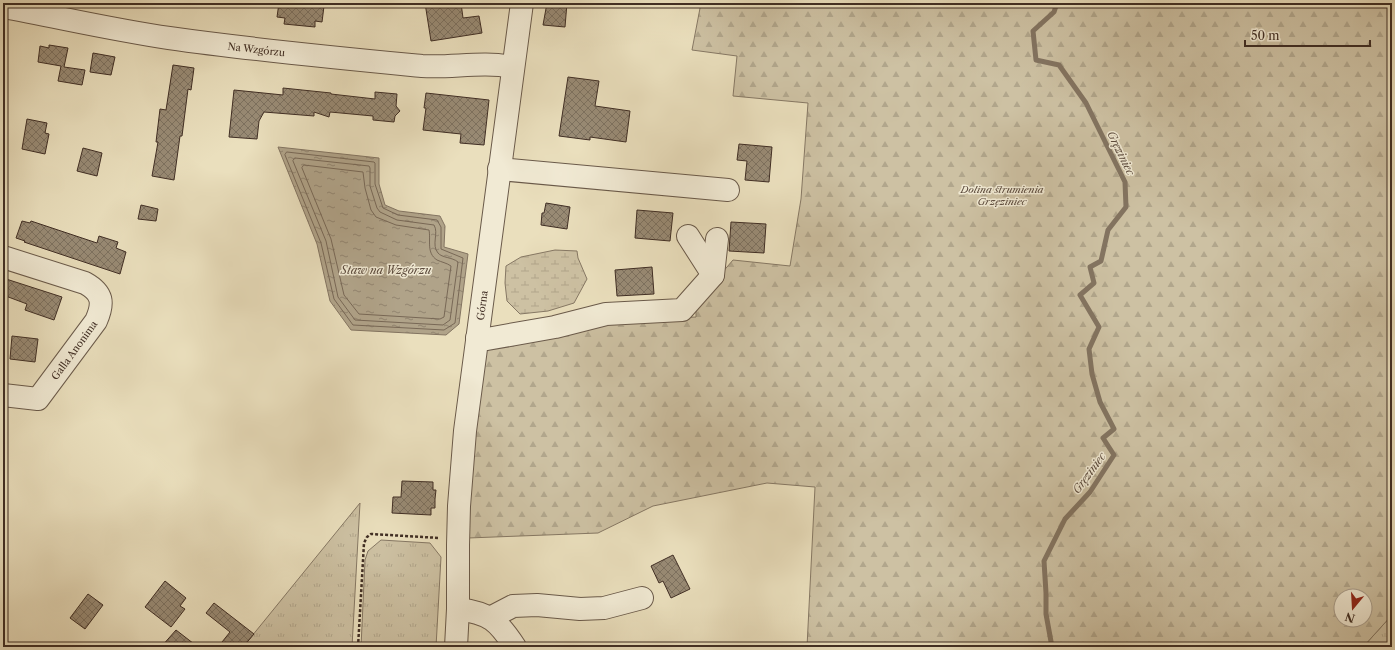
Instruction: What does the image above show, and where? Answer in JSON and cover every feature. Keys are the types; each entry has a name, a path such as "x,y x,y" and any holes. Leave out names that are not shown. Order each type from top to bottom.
{"street":[{"name":"Górna","path":"456,647 458,609 458,539 464,431 512,67 522,3"},
{"name":"Na Wzgórzu","path":"3,6 113,29 155,36 260,49 422,66 439,67 496,65 512,67"},
{"path":"499,169 728,190"},
{"path":"688,236 713,275"},
{"path":"477,338 487,339 555,327 606,314 682,310 713,275 717,239"},
{"name":"Galla Anonima","path":"3,257 85,283 94,288 98,293 101,302 100,312 96,320 38,399 3,395"},
{"path":"490,618 514,606 537,605 580,609 604,608 642,598"},
{"path":"458,609 481,613 490,618 505,632 515,647"}],"path":[{"path":"358,647 364,543 367,537 372,534 458,539"}],"green space":[{"name":"Dolina strumienia Grzęziniec","path":"701,3 1392,3 1392,615 1363,647 807,647 815,487 767,483 653,506 598,533 468,538 465,517 486,348 610,321 696,317 696,303 733,260 790,266 801,199 808,103 733,96 737,56 692,50"},
{"path":"555,250 577,251 578,258 587,279 574,303 548,311 520,314 507,301 505,283 506,266 521,257"},
{"path":"360,503 352,647 243,647"},
{"path":"381,540 430,543 441,557 436,647 361,647 365,560 368,551"},
{"path":"1392,615 1392,647 1363,647"}],"water":[{"name":"Staw na Wzgórzu","path":"278,147 379,158 379,184 385,205 399,211 440,216 445,226 444,247 468,254 459,324 446,335 351,330 330,301 317,244"}],"building":[{"path":"279,3 324,6 322,22 315,21 315,27 284,24 285,18 277,17"},
{"path":"425,3 461,3 463,18 479,16 482,33 431,41"},
{"path":"547,3 567,3 565,27 543,25"},
{"path":"49,45 68,48 64,67 85,70 82,85 58,81 61,66 38,62 40,46 49,48"},
{"path":"93,53 115,57 111,75 90,72"},
{"path":"173,65 194,68 191,90 188,89 182,136 180,136 174,180 152,176 158,142 156,142 160,109 166,110"},
{"path":"568,77 599,81 595,106 630,111 626,142 590,137 590,140 559,136"},
{"path":"283,88 375,99 375,92 397,94 396,106 400,111 395,116 394,122 373,120 373,116 330,112 329,117 314,112 314,116 264,112 259,121 257,139 229,137 234,90 283,95"},
{"path":"426,93 489,100 484,145 460,143 461,134 423,130 426,108 424,108"},
{"path":"27,119 47,123 45,133 49,134 45,154 22,149"},
{"path":"739,144 772,147 769,182 745,180 747,161 737,160"},
{"path":"83,148 102,153 97,176 77,171"},
{"path":"546,203 570,207 567,229 541,225 542,213 544,213"},
{"path":"141,205 158,209 156,221 138,219"},
{"path":"637,210 673,213 670,241 635,238"},
{"path":"22,221 30,223 31,221 97,243 99,236 118,242 116,248 126,252 120,274 16,238"},
{"path":"731,222 766,224 764,253 729,251"},
{"path":"652,267 654,294 617,296 615,270"},
{"path":"3,278 62,297 54,320 25,310 27,304 3,295"},
{"path":"12,336 38,339 35,362 10,359"},
{"path":"402,481 433,482 433,490 436,490 435,508 431,508 431,515 392,513 393,497 401,497"},
{"path":"673,555 690,589 671,598 663,581 659,583 651,566"},
{"path":"165,581 186,598 180,606 185,609 171,627 145,607"},
{"path":"88,594 103,605 85,629 70,618"},
{"path":"214,603 254,634 243,647 218,647 230,632 206,613"},
{"path":"176,630 198,647 161,647"}],"waterway":[{"name":"Gręziniec","path":"1052,647 1046,614 1044,561 1065,519 1090,492 1114,455 1103,438 1114,429 1100,402 1092,374 1089,349 1099,327 1080,295 1094,283 1090,267 1101,261 1108,230 1126,207 1125,182 1086,103 1059,65 1036,60 1033,31 1054,12 1057,3"}]}
